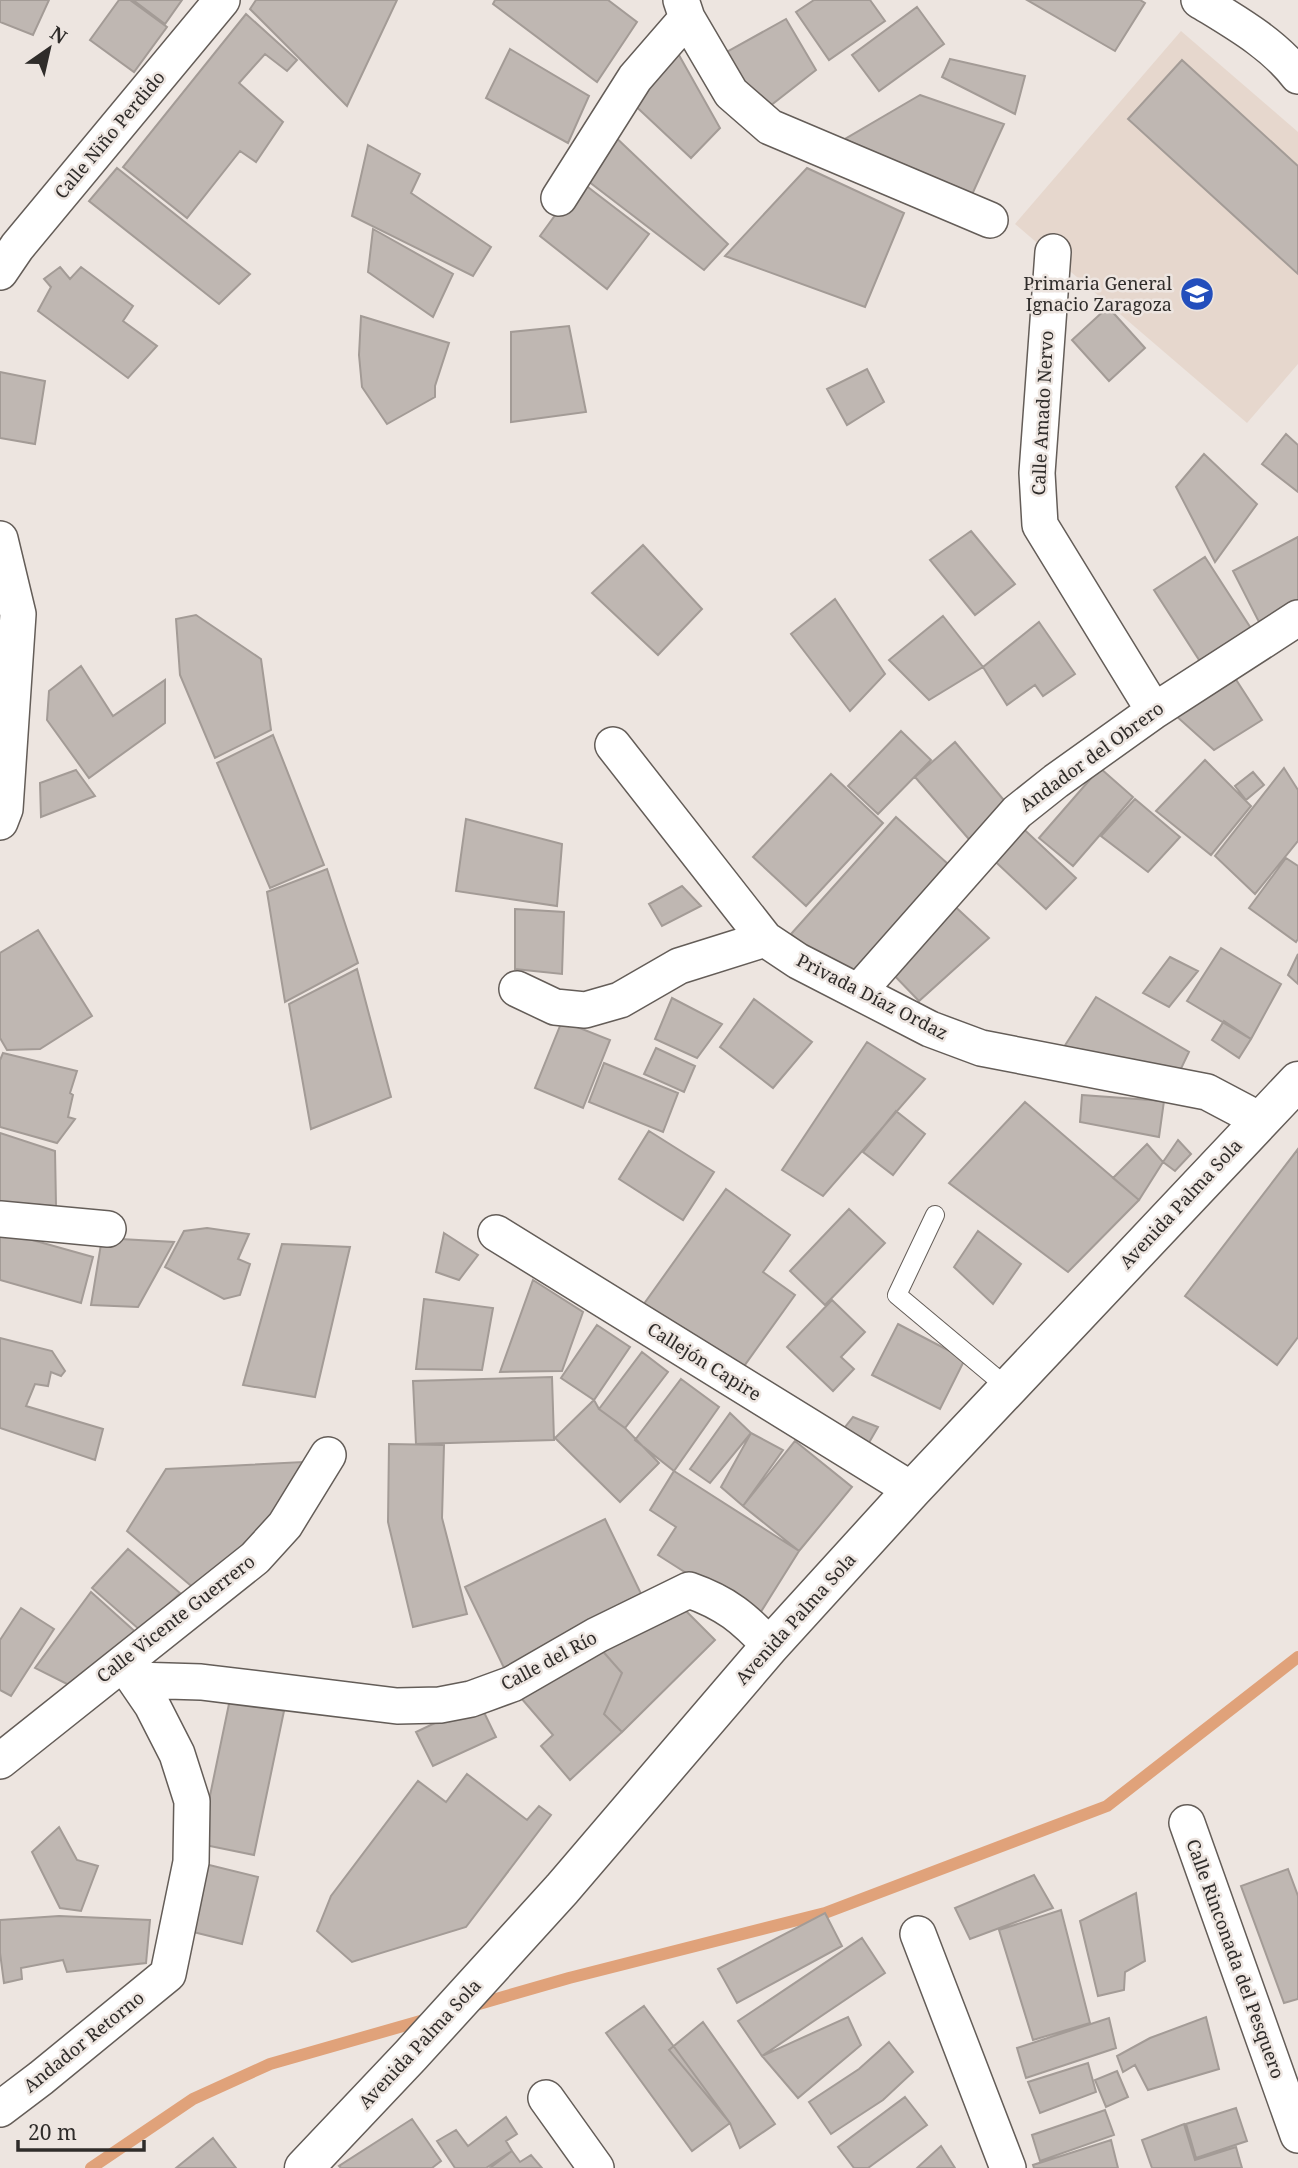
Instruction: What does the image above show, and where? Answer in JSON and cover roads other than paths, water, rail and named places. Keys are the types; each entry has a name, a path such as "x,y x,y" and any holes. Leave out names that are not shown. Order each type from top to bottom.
{"street":[{"name":"Calle Niño Perdido","path":"6,254 222,0"},
{"path":"1199,0 1251,32 1291,66 1298,76"},
{"path":"559,198 635,78 684,9 731,93 770,127 990,220"},
{"name":"Calle Amado Nervo","path":"1053,252 1037,473 1040,525 1154,711"},
{"path":"0,539 19,614 5,809 0,822"},
{"name":"Andador del Obrero","path":"859,992 1011,818 1056,781 1154,711 1298,618"},
{"name":"Privada Díaz Ordaz","path":"612,745 765,939 797,961 930,1029 981,1048 1207,1092 1260,1120"},
{"path":"517,989 555,1007 585,1010 620,1000 679,966 765,939"},
{"name":"Avenida Palma Sola","path":"304,2168 562,1889 770,1646 912,1490 1298,1081"},
{"path":"0,1219 108,1229"},
{"name":"Callejón Capire","path":"496,1233 912,1490"},
{"name":"Calle Vicente Guerrero","path":"0,1761 129,1671 255,1558 285,1525 328,1455"},
{"name":"Calle del Río","path":"129,1671 397,1706 440,1704 471,1699 512,1684 597,1635 689,1590 716,1600 751,1626 770,1646"},
{"name":"Andador Retorno","path":"0,2109 168,1973 191,1862 192,1801 177,1754 152,1705 129,1671"},
{"name":"Calle Rinconada del Pesquero","path":"1187,1823 1298,2135"},
{"path":"918,1934 1008,2168"},
{"path":"546,2098 596,2168"}],"lane":[{"path":"935,1215 897,1295 1008,1388"}],"waterway":[{"path":"472,2006 569,1978 825,1913 1107,1806 1298,1657"},
{"path":"91,2168 193,2099 270,2064 431,2018"}],"place":[{"name":"Primaria General Ignacio Zaragoza","path":"1197,294"}]}
